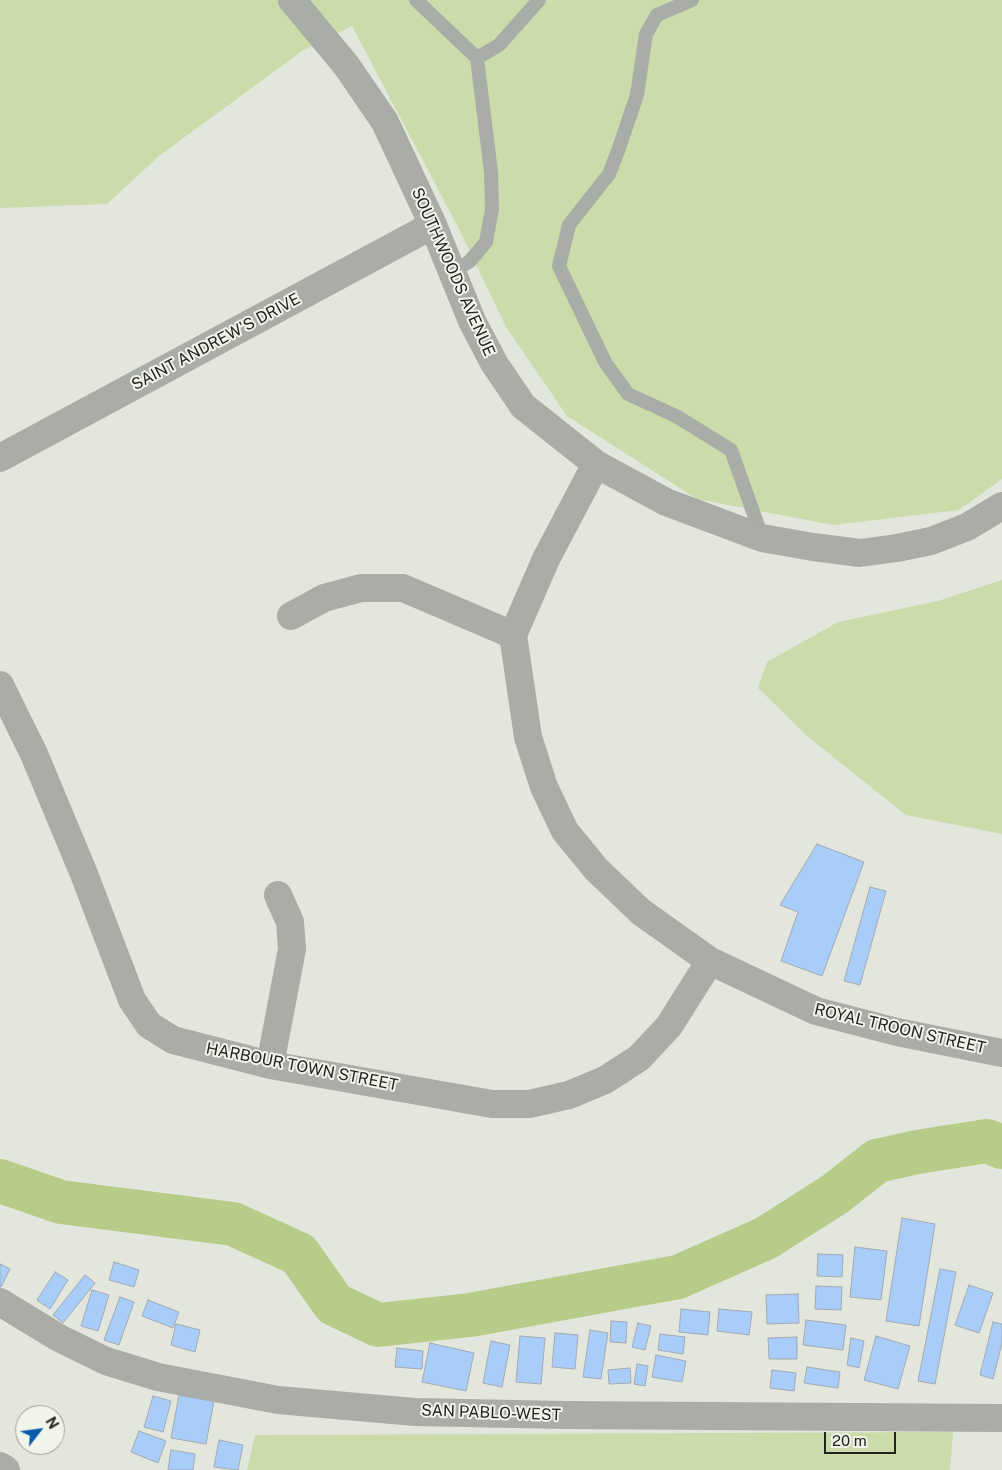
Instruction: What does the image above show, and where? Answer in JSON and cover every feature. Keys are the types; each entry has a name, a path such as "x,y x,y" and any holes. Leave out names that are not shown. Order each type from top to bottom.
{"street":[{"name":"SOUTHWOODS AVENUE","path":"292,0 346,65 385,122 433,225 472,321 494,363 523,406 596,464 666,502 762,538 860,553 931,541 967,526 1002,506"},
{"name":"SAINT ANDREW'S DRIVE","path":"0,458 433,225"},
{"path":"291,616 324,598 361,588 403,588 513,634 546,559 596,464"},
{"name":"ROYAL TROON STREET","path":"513,634 528,737 544,787 565,831 596,869 641,912 710,961 816,1011 896,1032 1002,1054"},
{"name":"HARBOUR TOWN STREET","path":"0,685 34,754 84,874 132,1000 149,1025 173,1040 270,1064 492,1104 528,1104 569,1095 605,1080 639,1058 669,1026 710,961"},
{"path":"270,1064 292,949 290,922 278,895"},
{"name":"SAN PABLO-WEST","path":"0,1302 59,1338 106,1361 158,1377 278,1400 415,1412 565,1416 1002,1418"},
{"path":"0,1466 6,1470"}],"lane":[{"path":"416,0 477,58 491,172 492,209 486,242 470,261 452,273"},
{"path":"477,58 499,45 539,0"},
{"path":"692,0 658,15 646,34 637,95 618,151 609,174 569,225 559,266 605,362 628,394 676,416 731,450 762,538"}],"green space":[{"path":"0,0 1002,0 1002,479 959,510 833,525 697,499 567,416 506,327 459,229 352,26 302,51 159,156 107,204 0,208"},
{"path":"1002,580 1002,834 906,815 807,736 758,688 767,662 838,622 938,601"},
{"path":"953,1432 950,1470 247,1470 255,1435"}],"building":[{"path":"817,844 864,862 822,976 781,961 798,912 780,905"},
{"path":"870,887 886,891 860,985 844,981"},
{"path":"902,1218 935,1224 919,1326 886,1321"},
{"path":"855,1247 887,1251 881,1300 850,1297"},
{"path":"818,1254 843,1255 842,1277 817,1276"},
{"path":"114,1262 139,1270 134,1287 109,1280"},
{"path":"0,1264 10,1269 1,1287 0,1287"},
{"path":"940,1269 956,1272 935,1384 918,1381"},
{"path":"55,1272 68,1280 50,1309 37,1300"},
{"path":"85,1275 95,1283 63,1323 53,1315"},
{"path":"969,1285 993,1293 979,1333 955,1325"},
{"path":"816,1286 842,1287 841,1310 815,1309"},
{"path":"92,1290 109,1295 98,1331 81,1326"},
{"path":"798,1294 799,1323 767,1324 766,1295"},
{"path":"120,1297 134,1302 119,1345 104,1340"},
{"path":"148,1300 179,1312 173,1328 142,1316"},
{"path":"681,1309 710,1312 708,1335 679,1332"},
{"path":"719,1309 752,1312 749,1335 717,1331"},
{"path":"806,1320 846,1325 843,1350 803,1345"},
{"path":"611,1321 627,1322 626,1343 610,1342"},
{"path":"993,1322 1002,1324 1002,1343 993,1379 980,1375"},
{"path":"638,1323 651,1326 645,1350 632,1347"},
{"path":"176,1324 200,1330 195,1352 171,1345"},
{"path":"590,1330 608,1333 601,1379 583,1377"},
{"path":"555,1333 578,1335 575,1369 552,1367"},
{"path":"660,1334 685,1337 683,1354 658,1350"},
{"path":"520,1336 545,1338 541,1384 516,1382"},
{"path":"876,1336 910,1346 898,1389 864,1380"},
{"path":"797,1337 797,1359 769,1359 768,1338"},
{"path":"851,1338 864,1341 859,1368 847,1365"},
{"path":"491,1341 510,1345 502,1387 483,1383"},
{"path":"430,1343 474,1353 466,1391 422,1382"},
{"path":"397,1348 423,1351 422,1369 395,1367"},
{"path":"656,1355 686,1361 682,1382 652,1377"},
{"path":"637,1364 648,1366 645,1386 634,1384"},
{"path":"807,1367 840,1372 838,1388 804,1383"},
{"path":"630,1368 631,1383 609,1384 608,1370"},
{"path":"772,1370 796,1373 794,1391 770,1388"},
{"path":"179,1395 214,1401 206,1444 171,1438"},
{"path":"153,1396 171,1401 163,1432 144,1427"},
{"path":"139,1431 166,1441 158,1463 131,1452"},
{"path":"219,1440 243,1445 238,1470 214,1467"},
{"path":"171,1450 195,1454 193,1470 168,1470"}],"waterway":[{"path":"0,1181 61,1202 233,1224 299,1254 334,1304 378,1325 470,1315 678,1277 766,1238 835,1194 877,1161 917,1152 987,1141 1002,1147"}]}
